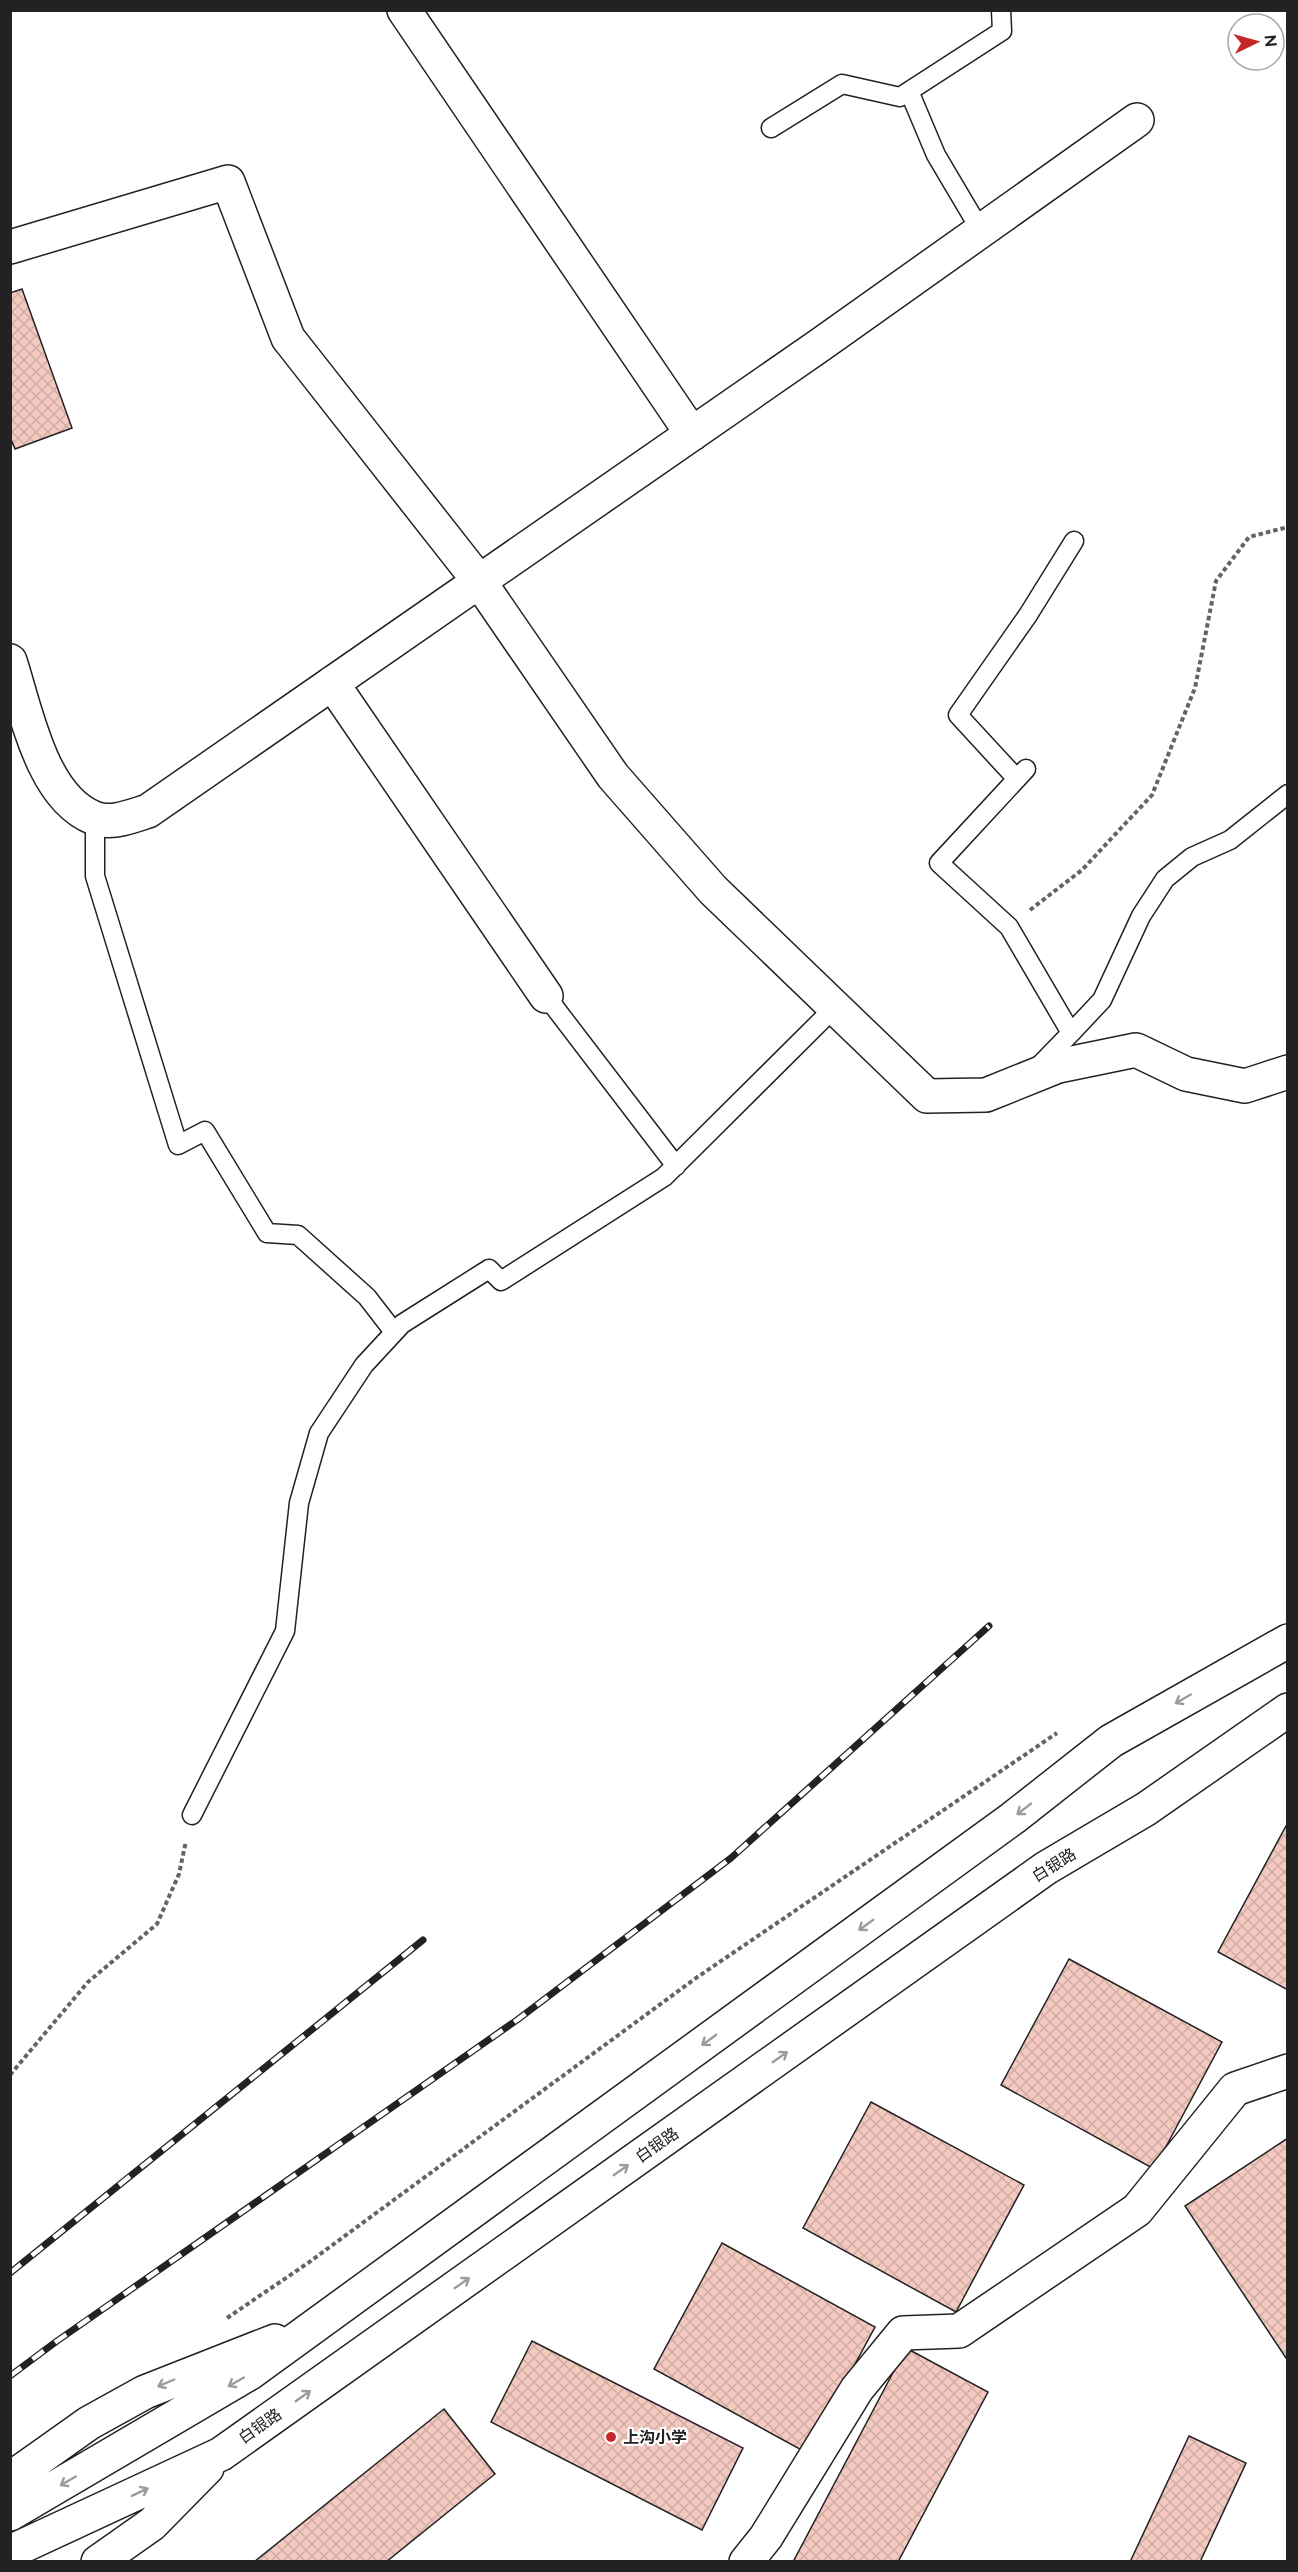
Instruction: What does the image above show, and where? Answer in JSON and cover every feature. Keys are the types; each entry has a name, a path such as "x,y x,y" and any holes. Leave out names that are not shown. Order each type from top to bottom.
{"street":[{"path":"404,10 692,434"},
{"path":"10,661 44,764 65,800 95,819 118,820 148,812 692,434 1137,120"},
{"path":"10,247 228,182 288,338 479,582 613,776 713,890 927,1096 986,1095 1058,1066 1136,1050 1186,1074 1245,1086 1287,1072"},
{"path":"332,683 546,996"},
{"path":"10,2514 250,2373 1013,1818 1111,1741 1234,1669 1287,1641"},
{"name":"白银路","path":"10,2552 221,2454 1046,1868 1146,1809 1287,1710"},
{"path":"746,2562 766,2537 857,2389 903,2333 959,2331 1137,2210 1235,2089 1287,2071"},
{"path":"10,2479 89,2423 145,2392 319,2325"},
{"path":"98,2562 152,2524 221,2454"}],"lane":[{"path":"771,128 842,84 900,97 1002,31 1001,10"},
{"path":"909,91 936,155 981,231"},
{"path":"1071,1033 1009,927 939,863 1022,774 958,715 1028,615 1074,541"},
{"path":"1026,1079 1102,1000 1141,916 1165,879 1192,857 1230,840 1287,794"},
{"path":"95,819 95,876 178,1145 205,1131 267,1233 298,1235 367,1297 394,1332"},
{"path":"546,996 676,1166"},
{"path":"192,1815 285,1631 299,1503 320,1433 364,1365 402,1324 489,1269 501,1281 664,1177 835,1007"}],"path":[{"path":"1009,927 1082,870 1152,795 1195,688 1216,581 1249,537 1287,527"},
{"path":"221,2321 308,2264 696,1978 1065,1727"},
{"path":"10,2075 88,1982 157,1924 179,1874 192,1815"}],"building":[{"path":"22,289 72,428 15,449 10,437 10,293"},
{"path":"1286,1826 1288,1827 1288,1990 1218,1952"},
{"path":"1069,1959 1222,2042 1154,2169 1001,2085"},
{"path":"871,2102 1024,2185 956,2312 803,2228"},
{"path":"1288,2138 1288,2361 1185,2206"},
{"path":"722,2243 875,2327 807,2453 654,2369"},
{"path":"532,2341 743,2448 702,2530 491,2422"},
{"path":"906,2348 988,2392 898,2562 793,2562"},
{"path":"444,2409 495,2474 386,2562 254,2562"},
{"path":"1189,2436 1246,2463 1200,2562 1130,2562"}],"railway":[{"path":"10,2376 517,2020 731,1858 989,1626"},
{"path":"10,2273 423,1940"}],"place":[{"name":"上沟小学","path":"611,2437"}]}
